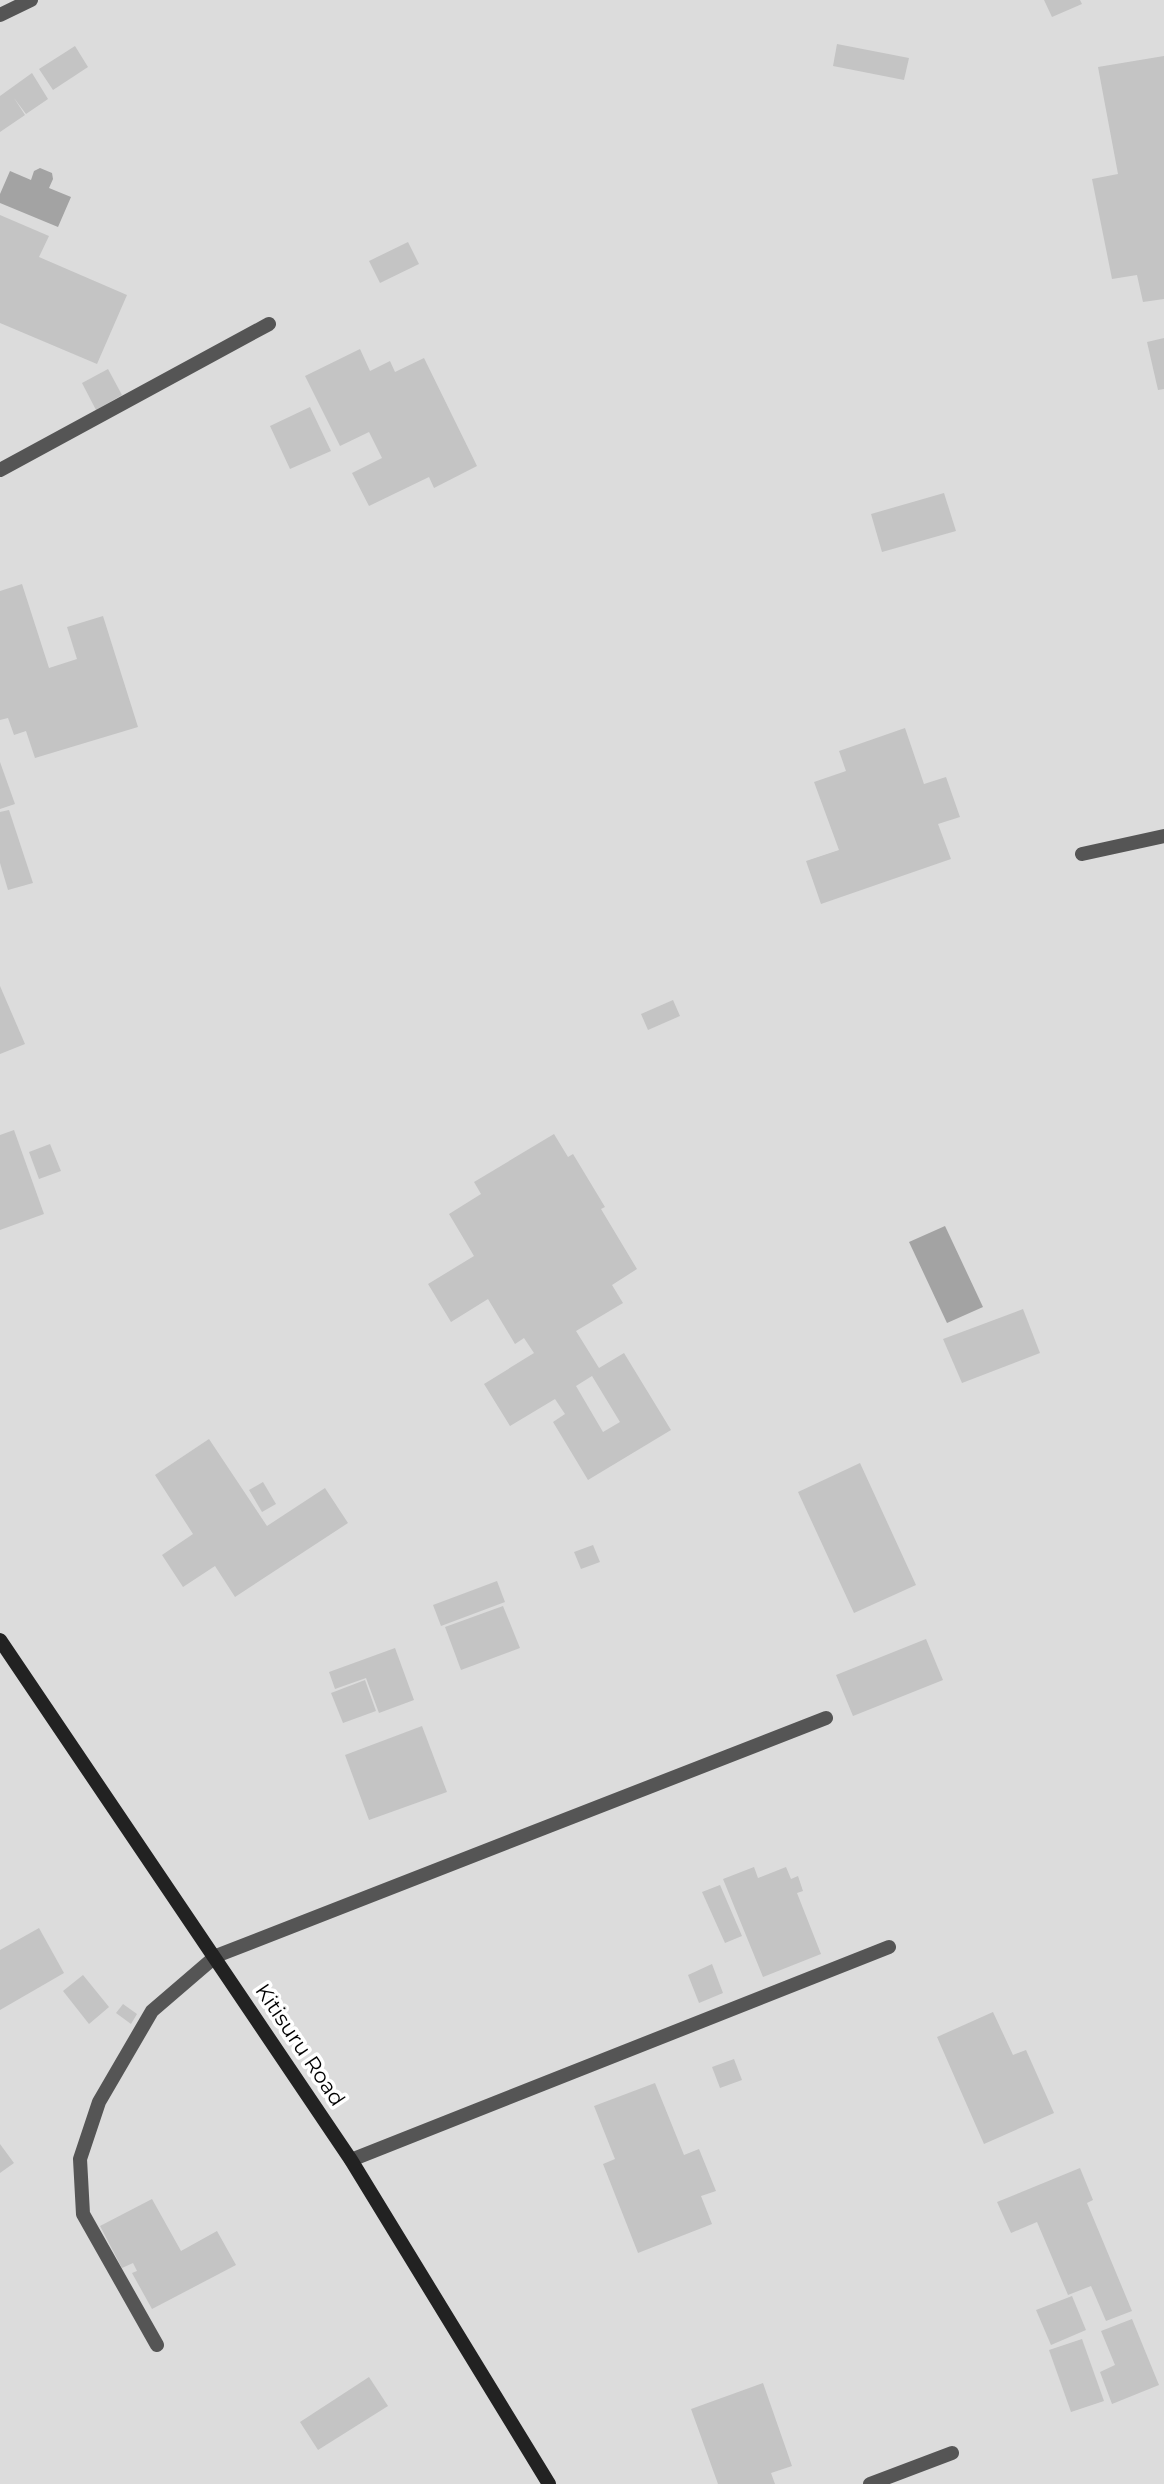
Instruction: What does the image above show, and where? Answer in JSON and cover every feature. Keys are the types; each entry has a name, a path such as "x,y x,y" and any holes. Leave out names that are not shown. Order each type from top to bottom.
{"street":[{"path":"0,15 30,0"},
{"path":"0,470 269,324"},
{"path":"1082,853 1164,836"},
{"name":"Kitisuru Road","path":"0,1640 216,1956 351,2160 549,2484"},
{"path":"157,2346 83,2214 80,2158 99,2102 152,2011 216,1956 826,1718"},
{"path":"351,2160 889,1947"},
{"path":"870,2484 952,2453"}],"shaded area":[{"path":"0,0 1164,0 1164,2484 0,2484"},
{"path":"40,168 52,173 53,179 49,188 71,197 58,227 0,203 0,194 10,171 31,180 34,171"},
{"path":"945,1226 983,1307 947,1323 909,1242"}],"building":[{"path":"1044,0 1080,0 1082,4 1052,17"},
{"path":"837,44 909,58 904,80 833,66"},
{"path":"75,46 88,67 53,90 39,69"},
{"path":"1164,56 1164,299 1143,302 1137,275 1112,279 1092,179 1118,174 1098,67"},
{"path":"32,73 48,99 26,114 14,98 25,115 0,132 0,96"},
{"path":"0,215 49,236 39,257 127,295 97,364 0,323"},
{"path":"408,242 419,264 380,283 369,261"},
{"path":"1164,338 1164,389 1158,390 1147,342"},
{"path":"360,349 370,371 390,361 395,372 424,358 477,466 434,488 429,477 369,506 352,473 382,458 369,432 340,446 305,376"},
{"path":"108,369 122,395 96,410 82,383"},
{"path":"310,407 331,451 290,469 270,426"},
{"path":"944,493 956,531 882,552 871,514"},
{"path":"22,584 49,668 77,659 67,627 103,616 138,727 35,758 26,731 14,735 8,718 0,720 0,591"},
{"path":"905,728 924,784 946,777 960,817 938,824 951,859 821,904 806,861 839,850 814,782 846,771 839,751"},
{"path":"0,762 15,804 0,809"},
{"path":"9,810 33,883 8,890 0,863 0,812"},
{"path":"0,986 25,1044 0,1054"},
{"path":"673,1000 680,1016 648,1030 641,1014"},
{"path":"14,1130 44,1214 0,1230 0,1135"},
{"path":"554,1134 568,1157 573,1154 605,1207 601,1209 637,1269 612,1285 623,1303 576,1331 599,1368 624,1353 671,1430 588,1480 553,1422 565,1414 555,1399 510,1426 484,1384 534,1353 524,1338 515,1344 488,1299 451,1322 428,1284 474,1256 449,1214 481,1194 474,1182","holes":["592,1376 620,1422 603,1432 576,1386"]},
{"path":"50,1144 61,1171 39,1179 29,1152"},
{"path":"1023,1309 1040,1353 962,1383 943,1339"},
{"path":"209,1439 267,1526 325,1488 348,1523 235,1597 215,1566 183,1587 162,1555 193,1534 155,1475"},
{"path":"860,1463 916,1585 854,1613 798,1492"},
{"path":"263,1482 276,1504 262,1512 249,1490"},
{"path":"593,1545 600,1562 581,1569 574,1552"},
{"path":"497,1581 505,1602 441,1626 433,1605"},
{"path":"503,1606 520,1648 461,1670 445,1627"},
{"path":"926,1639 943,1680 853,1716 836,1675"},
{"path":"395,1648 414,1700 379,1713 366,1678 335,1689 329,1672"},
{"path":"365,1680 376,1711 343,1723 331,1693"},
{"path":"422,1726 447,1792 369,1820 345,1755"},
{"path":"754,1867 758,1878 786,1867 791,1879 798,1876 803,1891 797,1893 821,1954 763,1977 723,1879"},
{"path":"720,1885 742,1936 725,1943 702,1892"},
{"path":"39,1928 64,1973 0,2010 0,1950"},
{"path":"712,1964 723,1993 699,2003 688,1975"},
{"path":"83,1975 109,2007 89,2024 63,1991"},
{"path":"123,2004 137,2014 131,2024 116,2013"},
{"path":"993,2012 1013,2055 1026,2050 1054,2113 984,2144 937,2037"},
{"path":"734,2059 742,2080 720,2088 712,2067"},
{"path":"655,2083 684,2155 699,2149 716,2191 701,2196 712,2224 638,2253 603,2164 615,2159 594,2106"},
{"path":"0,2144 14,2163 0,2173"},
{"path":"1080,2168 1093,2200 1087,2203 1132,2311 1106,2321 1091,2286 1068,2295 1037,2222 1011,2233 997,2202"},
{"path":"152,2199 181,2251 217,2231 236,2265 152,2309 132,2273 137,2271 133,2263 122,2268 100,2226"},
{"path":"1072,2296 1086,2330 1051,2345 1036,2310"},
{"path":"1132,2319 1159,2385 1112,2404 1100,2372 1115,2365 1101,2331"},
{"path":"1082,2339 1104,2401 1071,2412 1049,2350"},
{"path":"369,2377 388,2406 318,2450 300,2422"},
{"path":"763,2383 792,2466 771,2473 775,2484 718,2484 691,2409"}]}
